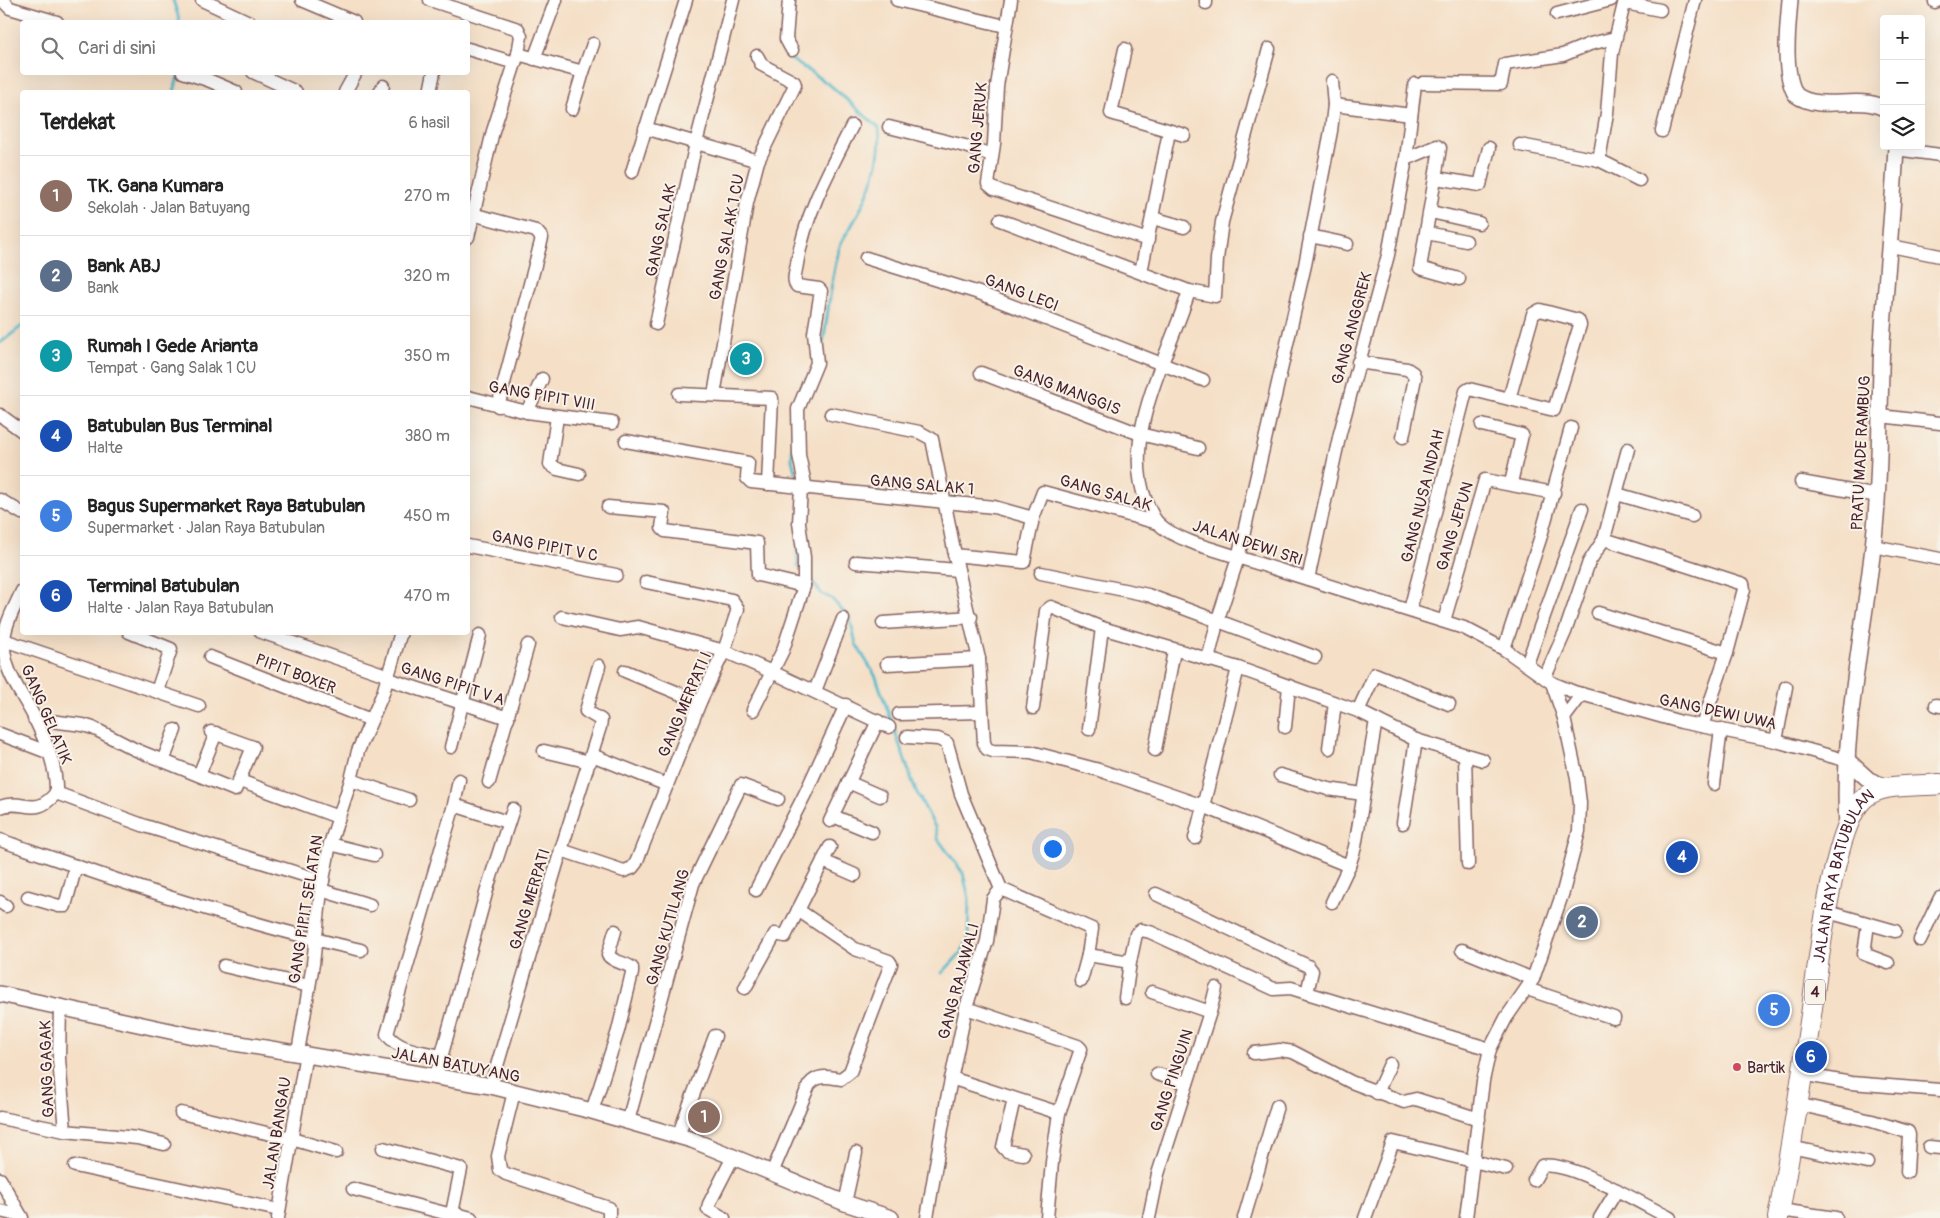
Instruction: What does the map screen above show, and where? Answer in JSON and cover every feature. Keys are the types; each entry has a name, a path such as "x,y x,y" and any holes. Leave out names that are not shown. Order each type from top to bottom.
{"highway":[{"name":"4","path":"1889,788 1940,784"},
{"name":"JALAN RAYA BATUBULAN","path":"1779,1214 1837,860 1847,825 1855,808 1867,796 1889,788"}],"street":[{"path":"2,0 10,8 50,20"},
{"path":"202,0 245,20"},
{"path":"302,0 318,3 350,20"},
{"path":"430,0 519,30 521,36 493,131 470,226"},
{"path":"534,59 556,0"},
{"path":"632,172 644,128 670,57 686,0"},
{"name":"GANG SALAK","path":"656,324 696,143 733,0"},
{"path":"789,0 786,39 792,50"},
{"path":"897,0 1005,26"},
{"name":"GANG JERUK","path":"1010,0 997,86 992,155 987,180 990,187 1148,240"},
{"path":"1556,14 1611,0"},
{"path":"1662,131 1695,0"},
{"path":"1790,0 1789,68 1791,85 1796,95 1818,102 1866,103 1880,107"},
{"path":"1599,160 1615,38 1625,2 1660,10"},
{"name":"GANG ANGGREK","path":"1308,579 1340,433 1388,255 1406,159 1411,115 1419,83 1501,84 1505,64 1563,56 1590,44 1615,38"},
{"path":"572,109 593,44"},
{"path":"470,49 516,58 534,59 583,72"},
{"path":"1125,49 1111,113 1184,135"},
{"path":"1000,220 1189,291 1211,297 1217,293 1217,259 1222,222 1269,49"},
{"path":"757,56 762,65 794,82 795,85 758,161"},
{"path":"189,75 230,90"},
{"path":"260,75 292,90"},
{"path":"346,90 354,75"},
{"path":"430,90 433,75"},
{"path":"1208,660 1218,619 1238,558 1310,236 1334,105 1332,82"},
{"path":"1334,105 1411,115"},
{"path":"753,710 783,650 804,586 804,557 799,523 803,489 799,455 798,409 817,363 814,333 821,291 819,288 797,286 794,280 800,247 813,205 852,126"},
{"path":"889,127 965,146 992,155"},
{"name":"GANG SALAK 1 CU","path":"644,128 758,161 747,203 714,395"},
{"path":"1141,272 1169,132"},
{"path":"1520,145 1599,160 1639,180"},
{"path":"1406,159 1438,147 1440,150 1420,268 1459,279"},
{"path":"1436,178 1480,185 1489,148"},
{"name":"PRATU MADE RAMBUG","path":"1847,825 1848,761 1852,703 1878,496 1882,342 1891,246 1896,150"},
{"path":"1909,150 1940,155"},
{"path":"1431,212 1479,223"},
{"path":"472,214 536,231 542,238 498,406"},
{"path":"1153,218 1184,227"},
{"path":"1427,233 1466,241"},
{"path":"1310,236 1347,244"},
{"path":"1891,246 1940,256"},
{"name":"GANG LECI","path":"866,258 979,293 1162,366 1203,380"},
{"path":"1158,523 1149,508 1139,478 1140,434 1189,291"},
{"path":"1540,310 1578,320 1580,325 1554,410 1509,399 1533,314 1540,310"},
{"path":"1358,362 1407,369 1414,373 1415,378 1403,437"},
{"name":"GANG MANGGIS","path":"981,373 1140,434 1198,448"},
{"path":"527,412 542,379"},
{"name":"GANG NUSA INDAH","path":"1410,610 1467,390 1509,399"},
{"path":"679,394 770,398 772,402 768,484"},
{"name":"GANG PIPIT VIII","path":"470,398 527,412 612,423"},
{"path":"832,414 919,432 930,437 934,442 954,555 971,617 979,660 984,743 990,750 1031,752 1098,770 1204,806 1349,866"},
{"path":"0,415 20,430"},
{"path":"1881,416 1940,423"},
{"path":"557,417 550,464 557,469 580,474"},
{"path":"1482,425 1522,435 1511,483"},
{"path":"1504,648 1554,493 1571,428"},
{"name":"GANG SALAK 1","path":"626,441 748,463 749,482 994,507 1033,518"},
{"path":"1467,1218 1483,1081 1490,1049 1506,1018 1530,984 1563,892 1579,831 1578,790 1564,718 1548,680 1589,562 1604,539 1628,449"},
{"name":"GANG JEPUN","path":"1444,621 1484,481 1490,479 1554,493"},
{"path":"1801,482 1878,496"},
{"name":"GANG SALAK","path":"1033,518 1043,492 1158,523"},
{"path":"1617,494 1692,516"},
{"path":"0,500 20,512"},
{"path":"608,507 664,512 662,528 665,531 757,543 758,575 804,586"},
{"path":"1528,664 1582,509"},
{"path":"954,555 1023,563 1025,561 1033,518"},
{"name":"JALAN DEWI SRI","path":"1158,523 1188,540 1238,558 1410,610 1477,633 1504,648 1548,680"},
{"path":"1604,539 1743,584 1744,589 1727,653 1702,726"},
{"name":"GANG PIPIT V C","path":"470,546 616,576"},
{"path":"1873,546 1940,559"},
{"path":"856,562 958,570"},
{"path":"1041,573 1148,595 1218,619 1315,657"},
{"path":"562,617 620,630 638,627 724,651 738,609 732,600 646,582"},
{"path":"20,595 7,624 3,647 156,691 199,706"},
{"path":"1034,708 1048,608 1051,607 1102,628 1174,651 1238,668 1336,702 1416,740 1483,760"},
{"path":"1598,613 1727,653"},
{"path":"883,623 971,617"},
{"path":"815,691 843,619"},
{"path":"1089,730 1102,628"},
{"path":"138,635 172,646 156,691"},
{"name":"GANG PIPIT V A","path":"269,635 388,678 508,718"},
{"name":"GANG PIPIT SELATAN","path":"302,1052 322,886 330,844 351,780 358,751 388,678 399,635"},
{"path":"451,747 480,635"},
{"path":"488,782 528,645"},
{"name":"GANG GELATIK","path":"3,647 17,690 34,719 56,770 56,792"},
{"name":"GANG MERPATI I","path":"561,850 624,871 632,868 636,863 700,702 724,651 846,705 883,724 848,782"},
{"path":"1155,750 1174,651"},
{"name":"PIPIT BOXER","path":"210,657 371,720"},
{"path":"887,664 979,660"},
{"name":"GANG MERPATI","path":"491,1086 601,723 601,720 586,711 599,666"},
{"path":"1195,838 1238,668"},
{"path":"625,671 700,702"},
{"path":"1358,711 1375,674 1449,704"},
{"name":"GANG DEWI UWA","path":"1548,680 1582,694 1702,726 1776,741 1848,761"},
{"path":"1285,727 1289,686"},
{"path":"1776,741 1786,687"},
{"path":"1564,718 1582,694"},
{"path":"1329,748 1336,702"},
{"path":"756,890 805,794 846,705"},
{"path":"899,714 982,712"},
{"path":"34,719 88,726 163,761 234,790 237,789 253,747 213,733 198,775"},
{"path":"1332,902 1349,866 1355,847 1376,720"},
{"path":"1714,784 1721,729"},
{"path":"163,761 175,730"},
{"path":"0,734 47,752"},
{"path":"907,737 938,739 947,743 961,794 1001,889 1092,929 1088,954 1080,981"},
{"path":"1403,823 1416,740"},
{"path":"544,751 591,758 667,785"},
{"path":"1465,756 1468,864"},
{"path":"1848,761 1869,780 1889,788"},
{"path":"1280,775 1328,789 1363,794"},
{"path":"351,780 409,800"},
{"path":"442,1056 405,1047 394,1042 387,1034 454,805 459,780"},
{"path":"240,781 338,817"},
{"path":"872,832 832,818 848,782 880,796"},
{"name":"GANG KUTILANG","path":"628,1121 699,869 741,785 778,799"},
{"path":"0,807 10,804 35,807 44,805 56,792 145,826 370,904"},
{"path":"454,805 507,822"},
{"path":"436,1076 512,809"},
{"path":"0,840 161,895 315,940 361,950"},
{"path":"330,844 374,855"},
{"path":"745,988 775,934 785,936 830,847"},
{"path":"823,861 854,875"},
{"path":"28,897 63,907 66,904 76,866"},
{"name":"GANG RAJAWALI","path":"927,1218 951,1078 966,1008 987,941 993,899 1001,889"},
{"path":"1156,894 1308,966 1312,971 1307,993"},
{"path":"1920,940 1940,898"},
{"path":"772,1173 809,1085 814,1079 820,1077 840,1079 850,1072 891,962 855,949 798,910"},
{"path":"1828,912 1895,931"},
{"path":"1868,924 1864,954 1888,963"},
{"path":"1125,998 1130,962 1137,932 1144,930 1274,989 1291,988 1490,1049"},
{"name":"GANG KUTILANG","path":"592,1111 618,1031 632,973 630,966 608,955 615,931"},
{"path":"1462,950 1530,984 1614,1018"},
{"path":"1088,954 1130,962"},
{"path":"224,966 309,986"},
{"path":"1210,1012 1216,988"},
{"name":"GANG PINGUIN","path":"1149,1218 1158,1174 1210,1012 1152,992"},
{"path":"0,994 0,999"},
{"name":"JALAN BATUYANG","path":"0,994 193,1036 302,1052 491,1086 592,1111 678,1136 845,1203 891,1218"},
{"name":"GANG GAGAK","path":"60,1006 59,1059 65,1131"},
{"path":"966,1008 1080,1047 1080,1052 1059,1113 1047,1218"},
{"path":"678,1136 715,1036"},
{"path":"1254,1053 1280,1050 1293,1052 1351,1082 1378,1093 1404,1102 1416,1099 1479,1119"},
{"name":"JALAN BANGAU","path":"279,1214 292,1139 302,1052"},
{"path":"1378,1093 1390,1064"},
{"path":"1157,1074 1187,1082"},
{"path":"1801,1074 1851,1083 1940,1090"},
{"path":"951,1078 1014,1100 1059,1113"},
{"path":"514,1092 498,1156 500,1170 506,1174 609,1208 609,1218"},
{"path":"1014,1100 1003,1147 1007,1151 1023,1154"},
{"path":"1797,1104 1908,1132 1907,1172"},
{"path":"1244,1218 1277,1106"},
{"path":"181,1113 292,1139 336,1152"},
{"path":"0,1118 65,1131 137,1138 164,1144"},
{"path":"1366,1218 1393,1142 1506,1169"},
{"path":"1790,1147 1867,1163"},
{"path":"382,1148 461,1169 452,1215"},
{"path":"845,1203 856,1153"},
{"path":"724,1218 708,1210 709,1204 733,1157"},
{"path":"1534,1180 1540,1168 1547,1165 1586,1176 1670,1218"},
{"path":"75,1166 279,1214"},
{"path":"0,1179 22,1217"},
{"path":"353,1189 452,1215 471,1218"},
{"path":"1600,1218 1617,1190"},
{"path":"0,1211 22,1217"},
{"path":"1779,1214 1836,1218"}],"waterway":[{"path":"173,0 179,20"},
{"path":"784,45 783,50 792,60 830,85 879,128 879,153 874,177 859,212 841,243 831,286 821,355"},
{"path":"174,90 178,75"},
{"path":"0,343 20,328"},
{"path":"793,431 792,460 798,484"},
{"path":"797,547 798,566"},
{"path":"809,578 822,594 832,599 850,619 856,644 876,677 915,789 935,827 938,839 963,873 969,899 968,941 960,954 942,973"}],"place":[{"name":"Rumah I Gede Arianta","path":"746,359"},
{"name":"Batubulan Bus Terminal","path":"1682,857"},
{"name":"Bank ABJ","path":"1582,922"},
{"name":"Bagus Supermarket Raya Batubulan","path":"1774,1010"},
{"name":"Terminal Batubulan","path":"1811,1057"},
{"name":"Bartik","path":"1737,1067"},
{"name":"TK. Gana Kumara","path":"704,1117"}]}
